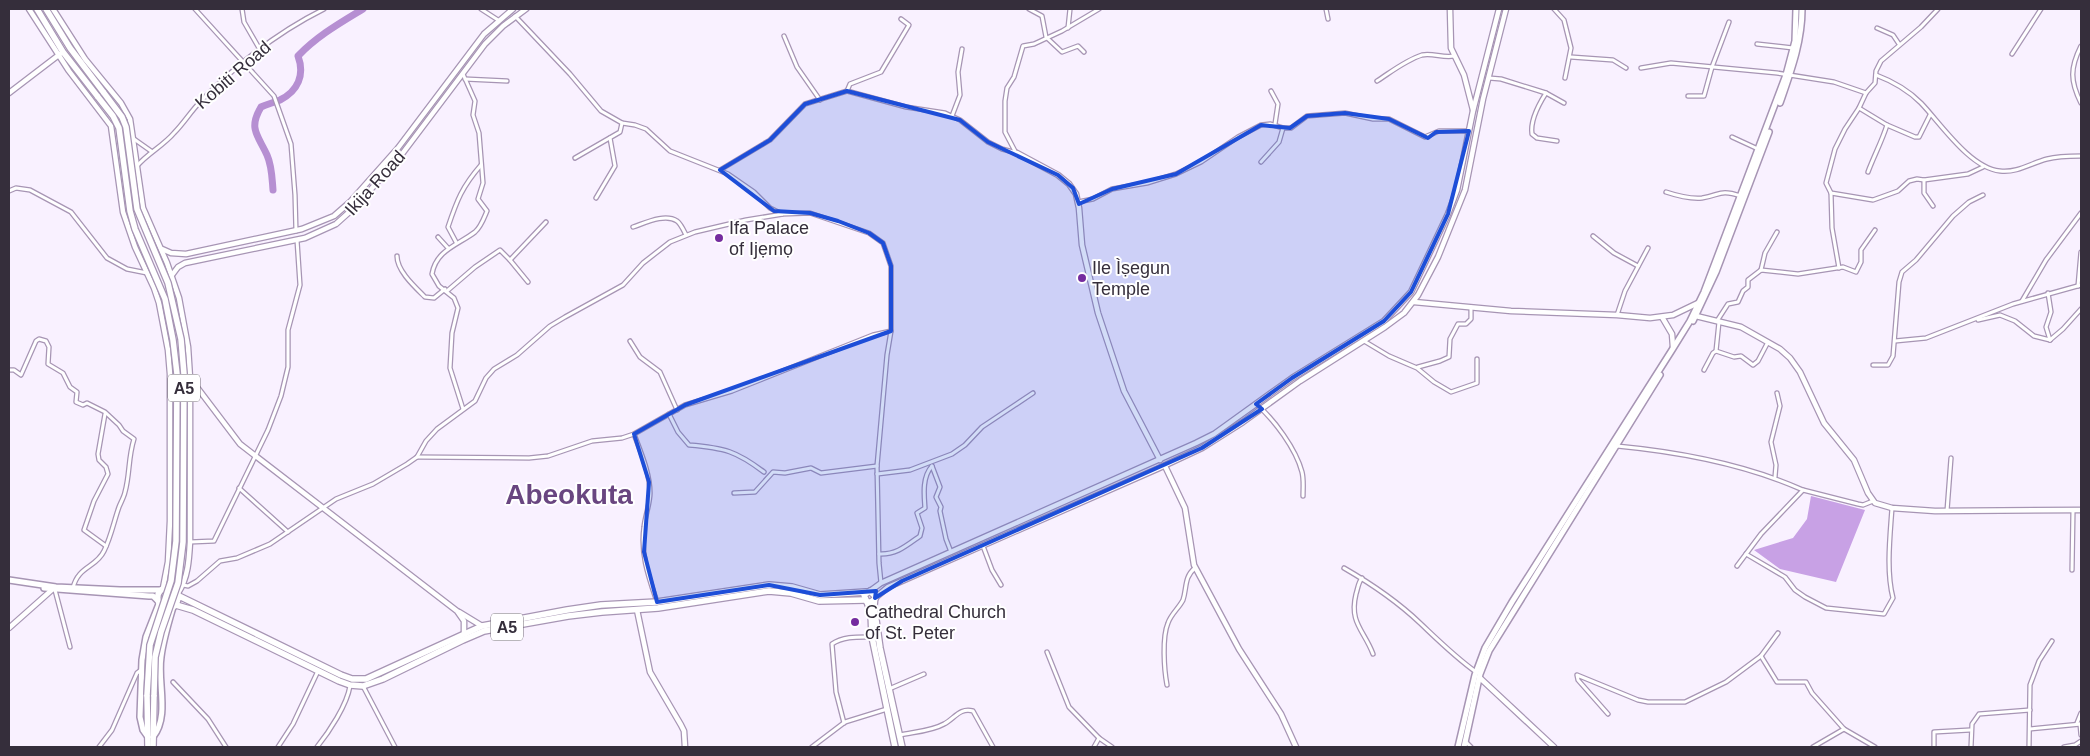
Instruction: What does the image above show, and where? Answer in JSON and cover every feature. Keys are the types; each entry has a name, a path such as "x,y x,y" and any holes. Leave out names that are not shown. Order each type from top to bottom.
{"highway":[{"name":"A5","path":"37,9 61,54 116,120 130,211 138,237 165,299 175,356 176,541 171,581 150,645 150,695"},
{"name":"A5","path":"46,9 122,116 126,127 137,209 168,283 182,346 184,374 183,542 178,583 161,632 155,657 150,695"},
{"name":"A5","path":"178,594 341,675 360,680 380,673 464,632 482,626 601,605 657,602 769,585 792,587 820,595 868,591"},
{"path":"173,588 178,594 174,606 166,608 158,603 158,595 162,589 173,588"},
{"name":"A5","path":"174,606 193,610 350,685 363,686 383,679 484,631 576,615 677,606 769,591 791,593 819,601 866,601"},
{"path":"895,747 872,637 871,612 864,596 868,591 875,594 874,604 877,633 902,747"},
{"path":"866,601 871,602 875,599"},
{"path":"148,747 150,737 150,695"},
{"path":"150,737 153,747"}],"main road":[{"path":"1458,747 1476,672 1485,648 1512,602 1672,350 1698,303 1788,75 1794,48 1796,9"},
{"path":"1464,744 1480,678 1489,651 1516,604 1617,446 1696,316 1716,272 1800,41 1802,9"},
{"path":"9,581 54,589 153,596 158,603 146,637 142,670 140,717 143,730 150,737 158,731 161,720 161,658 174,606"},
{"path":"54,589 153,591 162,589"}],"street":[{"path":"29,9 111,126 123,212 130,234 157,296 162,317 170,374 170,521 168,562 162,589"},
{"path":"53,9 73,46 125,110 130,119 143,208 172,275 185,328 190,378 190,542 188,565 183,585 178,594"},
{"path":"195,9 274,96 291,144 296,231"},
{"path":"242,9 244,22 259,48"},
{"name":"Kobiti Road","path":"137,166 151,151 164,143 200,101 259,48 324,9"},
{"path":"481,9 498,20"},
{"name":"Ikija Road","path":"160,248 171,253 186,254 296,231 325,222 334,216 350,202 398,148 484,34 512,9"},
{"name":"Ikija Road","path":"172,275 178,267 185,263 296,240 327,229 350,212 399,158 464,77 485,44 515,16 526,9"},
{"path":"1029,9 1042,16 1046,37 1062,52 1078,46 1084,52"},
{"path":"1068,28 1070,9"},
{"path":"1017,153 1005,132 1004,118 1007,88 1014,77 1023,46 1034,44 1068,28 1099,9"},
{"path":"1326,9 1328,19"},
{"path":"1450,9 1450,43 1454,56 1464,75 1473,111"},
{"path":"868,591 881,583 1160,460 1214,434 1292,378 1384,321 1411,292 1448,214 1457,190 1473,111 1498,9"},
{"path":"875,599 888,587 1202,448 1262,409 1300,381 1396,320 1414,302 1438,257 1465,190 1488,78 1506,9"},
{"path":"1554,9 1564,20 1571,48 1564,78"},
{"path":"1839,268 1832,228 1831,193 1826,183 1835,149 1845,129 1860,108 1866,93 1875,83 1876,71 1881,62 1921,27 1938,9"},
{"path":"2012,54 2041,9"},
{"path":"515,16 570,74 601,112 622,123 641,126 670,151 720,170 754,192 770,208 783,214"},
{"path":"847,91 850,84 881,72 898,40 908,28 908,25 901,19"},
{"path":"1688,96 1704,96 1712,67 1729,22"},
{"path":"1877,28 1893,35 1900,44"},
{"path":"784,36 797,67 820,100"},
{"path":"1756,44 1794,48"},
{"path":"2081,46 2073,65 2073,81 2081,103"},
{"path":"952,116 960,95 958,72 962,50"},
{"path":"9,92 61,54"},
{"path":"1377,81 1398,67 1422,55 1445,58 1454,56"},
{"path":"1570,57 1613,60 1626,68"},
{"path":"1641,68 1671,63 1788,75 1834,82 1866,93"},
{"path":"1876,75 1908,92 1983,167 2000,172 2022,170 2046,159 2081,156"},
{"path":"463,409 450,368 452,333 458,308 454,298 434,280 432,274 435,263 448,248 476,231 486,213 486,209 478,200 483,183 479,133 473,116 475,101 464,77 507,80"},
{"path":"1488,78 1501,79 1546,93 1564,103"},
{"path":"720,170 761,147 805,104 847,91 906,107 952,116 988,142 1042,165 1069,184 1076,194 1082,244 1098,313 1124,391 1160,460"},
{"path":"1271,91 1278,104 1275,124"},
{"path":"1546,93 1540,103 1531,129 1532,134 1537,138 1557,141"},
{"path":"1860,108 1887,125 1919,137 1930,114"},
{"path":"1078,202 1093,199 1112,189 1147,183 1176,174 1201,162 1251,129 1261,125 1275,124 1283,128 1291,128 1307,116 1345,113 1364,118 1389,119 1425,136 1439,131 1469,131"},
{"path":"575,158 620,132 622,123"},
{"path":"1868,172 1887,125"},
{"path":"1261,162 1279,142 1283,128"},
{"path":"1732,137 1758,149"},
{"path":"134,138 151,151"},
{"path":"596,198 615,166 610,138"},
{"path":"1467,147 1473,148"},
{"path":"456,242 448,227 454,208 462,189 482,165"},
{"path":"1831,193 1873,200 1898,191 1909,182 1917,179 1924,180 1968,174 1983,167"},
{"path":"1924,180 1924,193 1933,206"},
{"path":"9,190 16,188 30,190 71,212 107,258 127,269 147,273"},
{"path":"1666,192 1689,198 1703,198 1721,192 1741,196"},
{"path":"1873,365 1888,365 1891,362 1895,341 1899,282 1902,272 1916,260 1953,216 1969,202 1983,195"},
{"path":"183,585 188,586 197,581 220,561 251,553 270,544 346,493 374,484 417,457 431,435 475,401 489,373 517,355 550,326 623,286 643,263 660,249 686,235 746,220 783,214 810,213 869,233 883,244 892,266 891,331 877,466 881,583"},
{"path":"2022,302 2046,260 2081,213"},
{"path":"633,227 653,220 675,220 686,235"},
{"path":"510,260 546,222"},
{"path":"130,234 150,227"},
{"path":"1761,270 1798,274 1843,268 1856,272 1861,262 1861,250 1874,230"},
{"path":"1704,370 1716,351 1718,321 1728,304 1738,302 1743,291 1748,287 1748,280 1761,270 1765,253 1777,232"},
{"path":"1593,236 1614,253 1638,266"},
{"path":"438,237 448,248"},
{"path":"190,542 214,541 282,396 288,367 287,337 300,285 296,240"},
{"path":"1617,315 1625,291 1648,248"},
{"path":"397,256 398,262 405,274 425,297 434,298 501,250 528,282"},
{"path":"1895,341 1926,338 2048,293 2079,286 2081,252"},
{"path":"2048,293 2051,312 2046,327 2050,340"},
{"path":"1414,302 1536,312 1650,318 1662,318 1698,303"},
{"path":"1417,368 1448,357 1450,339 1458,324 1466,324 1471,319 1471,307"},
{"path":"2050,340 2064,329 2081,309"},
{"path":"1696,316 1741,327 1768,342 1790,358 1800,372 1824,423 1854,460 1873,501"},
{"path":"1968,322 2000,316 2014,321 2034,336 2050,340"},
{"path":"1662,318 1672,334 1674,344 1672,350"},
{"path":"417,457 528,458 548,456 591,441 617,439 634,434 677,410 836,351 873,335 891,331"},
{"path":"9,370 14,370 21,375 36,341 44,340 48,344 48,364 63,373 70,387 77,392 76,402 87,403 105,414 134,439 128,463 129,469 125,494 106,546 98,562 90,564 76,577 73,588"},
{"path":"630,341 640,357 660,372 677,410"},
{"path":"1363,341 1388,356 1417,368 1434,382 1451,392 1477,383 1477,359"},
{"path":"1716,351 1734,357 1741,356 1754,365 1768,342"},
{"path":"190,378 234,437 255,456 457,611"},
{"path":"877,474 910,470 931,464 952,454 965,445 982,427 1033,393"},
{"path":"1775,477 1776,464 1771,442 1780,406 1777,393"},
{"path":"1256,404 1288,441 1303,474 1303,496"},
{"path":"105,414 98,454 99,460 106,468 108,474 94,502 84,530 106,546"},
{"path":"669,414 678,432 689,445 718,447 742,457 764,472"},
{"path":"634,434 649,482 650,494 644,527 643,546 646,566 657,602"},
{"path":"1617,446 1660,450 1775,477 1803,490 1863,505 1873,501 1892,508 1947,511 2081,510"},
{"path":"1947,511 1951,458"},
{"path":"931,464 940,487 936,497 941,507 940,511 946,538 952,552"},
{"path":"879,554 890,555 921,534 922,528 918,513 925,508 923,489 931,464"},
{"path":"734,493 755,492 773,472 786,473 811,468 821,473 877,466"},
{"path":"1165,466 1185,508 1195,568 1239,649 1281,714 1296,747"},
{"path":"239,488 288,532"},
{"path":"1737,566 1803,490"},
{"path":"1746,554 1785,577 1795,590 1826,608 1884,614 1893,598 1890,590 1892,508"},
{"path":"2072,570 2073,511"},
{"path":"983,546 992,570 1001,585"},
{"path":"1167,685 1163,646 1166,627 1182,601 1188,576 1195,568"},
{"path":"1344,568 1370,583 1419,622 1457,659 1476,672"},
{"path":"1362,578 1354,602 1354,613 1356,624 1370,645 1373,654"},
{"path":"9,628 54,589 70,647"},
{"path":"637,610 650,672 684,730 685,747"},
{"name":"A5","path":"457,611 482,626"},
{"name":"A5","path":"457,611 464,621 464,632"},
{"path":"1608,714 1578,680 1577,676 1638,700 1648,702 1685,702 1726,682 1761,656 1778,633"},
{"path":"844,723 836,692 832,644 848,638 872,637"},
{"path":"2029,747 2030,685 2039,661 2052,641"},
{"path":"1047,652 1069,707 1099,738 1112,747"},
{"path":"1761,656 1777,682 1806,682 1812,693 1844,729 1875,747"},
{"path":"99,747 111,733 137,672 142,670"},
{"path":"278,747 293,724 318,671"},
{"path":"889,690 924,674"},
{"path":"1480,678 1554,747"},
{"path":"173,682 208,719 226,747"},
{"path":"317,747 327,734 349,694 350,685"},
{"path":"363,686 395,747"},
{"path":"812,747 844,723 887,709"},
{"path":"900,735 942,726 959,713 970,710 993,747"},
{"path":"1970,747 1970,730 1978,714 2030,710"},
{"path":"2081,713 2079,724 2081,735"},
{"path":"2030,728 2079,724"},
{"path":"1813,747 1844,729"},
{"path":"1934,747 1934,732 1970,730"},
{"path":"1094,747 1099,738"},
{"path":"2064,747 2079,744 2081,741"},
{"path":"1464,744 1471,747"}],"highlighted area":[{"path":"847,91 960,120 988,142 1058,175 1073,188 1079,204 1112,189 1176,174 1261,125 1290,128 1307,116 1345,113 1389,119 1428,138 1436,132 1469,131 1448,214 1411,292 1384,321 1292,378 1256,404 1262,409 1202,448 902,581 875,598 876,591 820,595 769,585 657,602 644,552 649,482 634,434 685,405 891,331 891,266 883,243 869,233 838,221 810,213 774,211 720,170 770,140 805,104"}],"shaded area":[{"path":"1811,496 1865,510 1836,582 1780,569 1754,550 1793,538 1807,519"}],"waterway":[{"path":"273,190 269,159 256,132 255,121 257,115 261,107 280,100 295,87 301,70 298,56 321,36 363,9"}],"place":[{"name":"Ifa Palace of Ijẹmọ","path":"719,238"},
{"name":"Ile Ìṣegun Temple","path":"1082,278"},
{"name":"Cathedral Church of St. Peter","path":"855,622"}],"district":[{"name":"Abeokuta","path":"569,494"}]}
